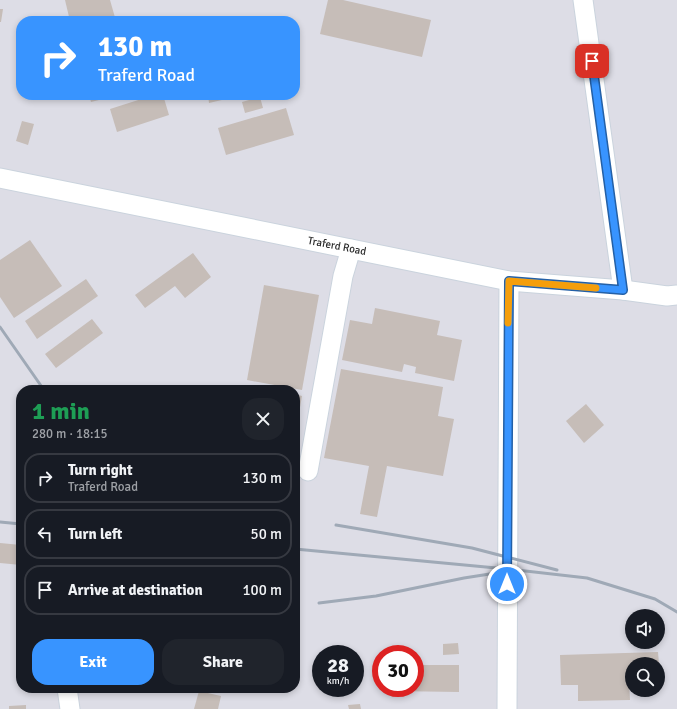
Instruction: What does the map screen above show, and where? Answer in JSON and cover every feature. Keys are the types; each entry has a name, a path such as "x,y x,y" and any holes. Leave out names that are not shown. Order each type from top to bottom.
{"street":[{"path":"583,0 623,290"},
{"name":"Traferd Road","path":"0,178 509,281 623,290 667,296 677,295"},
{"path":"308,471 343,276 351,249"},
{"path":"507,709 509,281"},
{"path":"68,693 70,709"}],"shaded area":[{"path":"0,0 677,0 677,709 0,709"}],"building":[{"path":"65,0 110,0 115,16 69,16"},
{"path":"328,0 343,0 431,20 422,57 320,34"},
{"path":"0,9 3,9 1,22 0,22"},
{"path":"138,100 164,100 169,115 117,132 110,109"},
{"path":"209,100 222,100 209,103"},
{"path":"249,100 261,100 263,108 245,113 242,102"},
{"path":"286,108 294,135 226,155 218,128"},
{"path":"22,121 34,124 28,145 16,141"},
{"path":"30,240 62,286 14,318 0,297 0,260"},
{"path":"193,253 211,277 185,298 175,286 145,308 135,295"},
{"path":"86,279 98,296 37,339 25,321"},
{"path":"264,285 319,295 302,390 300,390 300,385 274,385 247,380"},
{"path":"375,308 440,321 437,335 462,340 454,381 415,373 416,367 404,364 402,372 342,360 350,320 372,324"},
{"path":"92,319 103,333 56,368 45,354"},
{"path":"341,369 443,387 438,416 454,419 443,476 387,466 377,517 360,514 369,466 324,458"},
{"path":"300,395 302,396 300,407"},
{"path":"586,404 604,425 584,443 566,421"},
{"path":"0,543 16,545 16,565 0,563"},
{"path":"458,643 459,654 443,655 443,644"},
{"path":"658,652 658,657 625,657 625,697 630,697 630,700 578,701 578,685 561,685 560,655"},
{"path":"424,665 459,665 459,692 424,691"},
{"path":"198,693 208,693 221,696 218,709 194,709"},
{"path":"360,704 361,709 349,709 348,705"},
{"path":"26,705 26,709 9,709 9,706"}],"railway":[{"path":"0,327 41,385"},
{"path":"0,522 16,524"},
{"path":"336,525 472,548 557,570"},
{"path":"300,549 587,578 655,599 677,612"},
{"path":"319,603 376,596 464,578 506,573"}],"slow traffic":[{"path":"508,323 509,281 596,288"}],"route":[{"path":"507,584 509,281 623,290 592,61"}]}
